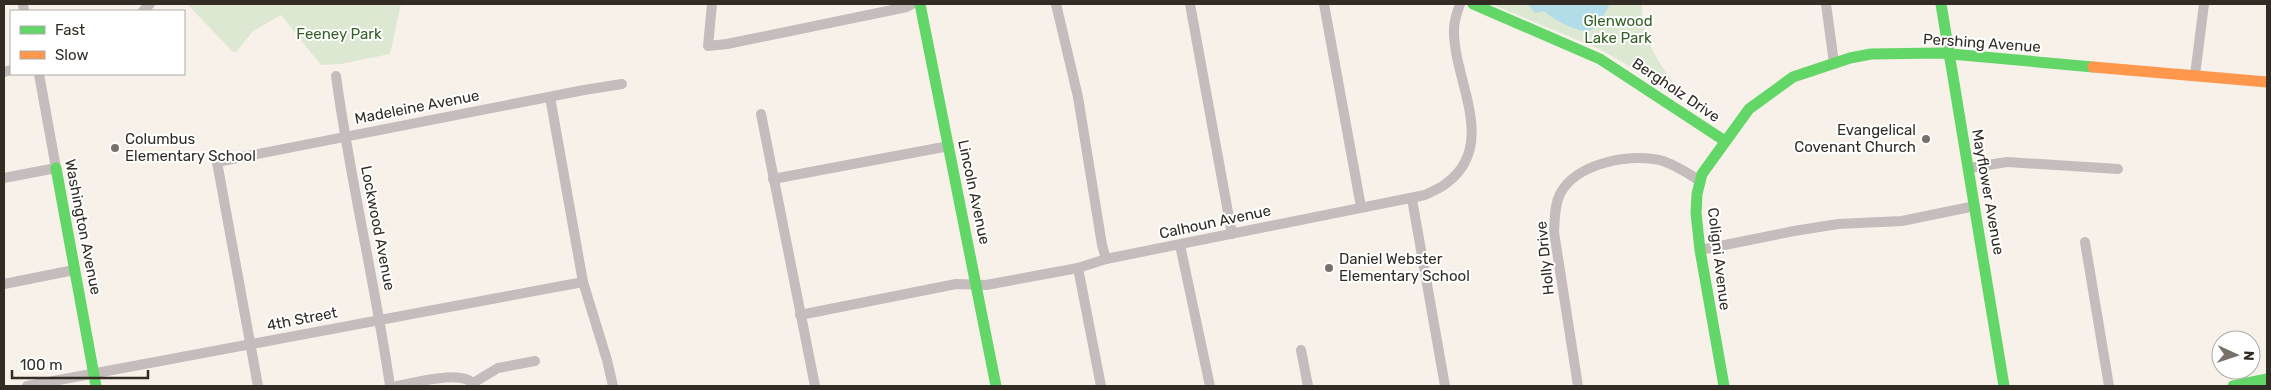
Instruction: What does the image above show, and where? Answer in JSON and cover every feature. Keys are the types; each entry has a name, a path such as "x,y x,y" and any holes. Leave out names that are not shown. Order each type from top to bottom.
{"street":[{"path":"712,4 708,46 807,28 907,7 912,4"},
{"name":"Lincoln Avenue","path":"920,4 996,386"},
{"path":"1056,4 1078,97 1102,245 1106,259"},
{"path":"1190,4 1232,234"},
{"path":"1324,4 1361,207"},
{"name":"Calhoun Avenue","path":"800,316 956,284 977,286 1078,268 1106,259 1361,207 1412,199 1448,183 1462,167 1472,136 1472,122 1456,51 1454,30 1460,4"},
{"name":"Bergholz Drive","path":"1473,4 1600,59 1724,141"},
{"path":"1826,4 1834,63"},
{"name":"Mayflower Avenue","path":"1941,4 2004,386"},
{"path":"2195,75 2204,4"},
{"name":"Pershing Avenue","path":"1724,141 1749,109 1779,85 1793,77 1834,63 1871,54 1950,54 2267,82"},
{"name":"Washington Avenue","path":"39,75 96,386"},
{"name":"Lockwood Avenue","path":"336,76 344,136 381,319 390,386"},
{"name":"Madeleine Avenue","path":"250,345 217,162 344,136 622,84"},
{"path":"550,97 583,282 613,386"},
{"path":"761,114 815,386"},
{"name":"Coligni Avenue","path":"1724,141 1710,161 1700,181 1696,213 1700,250 1724,386"},
{"path":"773,179 949,146"},
{"name":"Holly Drive","path":"1578,386 1555,240 1555,213 1559,196 1565,186 1587,169 1606,162 1625,160 1662,161 1682,168 1700,181"},
{"path":"1969,168 2007,162 2118,169"},
{"path":"4,178 56,168"},
{"path":"1412,199 1445,386"},
{"path":"1700,250 1794,231 1838,224 1902,221 1975,206"},
{"path":"2085,242 2109,386"},
{"path":"1180,245 1210,386"},
{"path":"1078,268 1100,386"},
{"path":"4,284 74,270"},
{"name":"4th Street","path":"27,386 583,282"},
{"path":"250,345 258,386"},
{"path":"1301,350 1308,386"},
{"path":"397,386 439,378 465,379 474,384 498,368 535,361"},
{"path":"2233,386 2267,379"}],"green space":[{"name":"Feeney Park","path":"187,4 401,4 390,54 341,64 321,65 281,15 253,31 236,52 232,51"},
{"name":"Glenwood Lake Park","path":"1491,4 1642,4 1643,22 1648,39 1655,55 1674,83 1676,91 1669,94 1624,63 1599,49"}],"water":[{"path":"1528,4 1610,4 1597,25 1591,30 1586,31 1566,25 1544,11 1535,13"}],"traffic: fast":[{"path":"920,4 996,386"},
{"path":"1473,4 1600,59 1725,141"},
{"path":"1941,4 2004,386"},
{"path":"1724,386 1700,250 1696,213 1697,194 1702,174 1749,109 1793,77 1850,58 1871,54 1940,53 2093,67"},
{"path":"56,168 96,386"},
{"path":"2233,386 2267,379"}],"traffic: slow":[{"path":"2093,67 2267,82"}],"place":[{"name":"Evangelical Covenant Church","path":"1926,139"},
{"name":"Columbus Elementary School","path":"115,148"},
{"name":"Daniel Webster Elementary School","path":"1329,268"}]}
